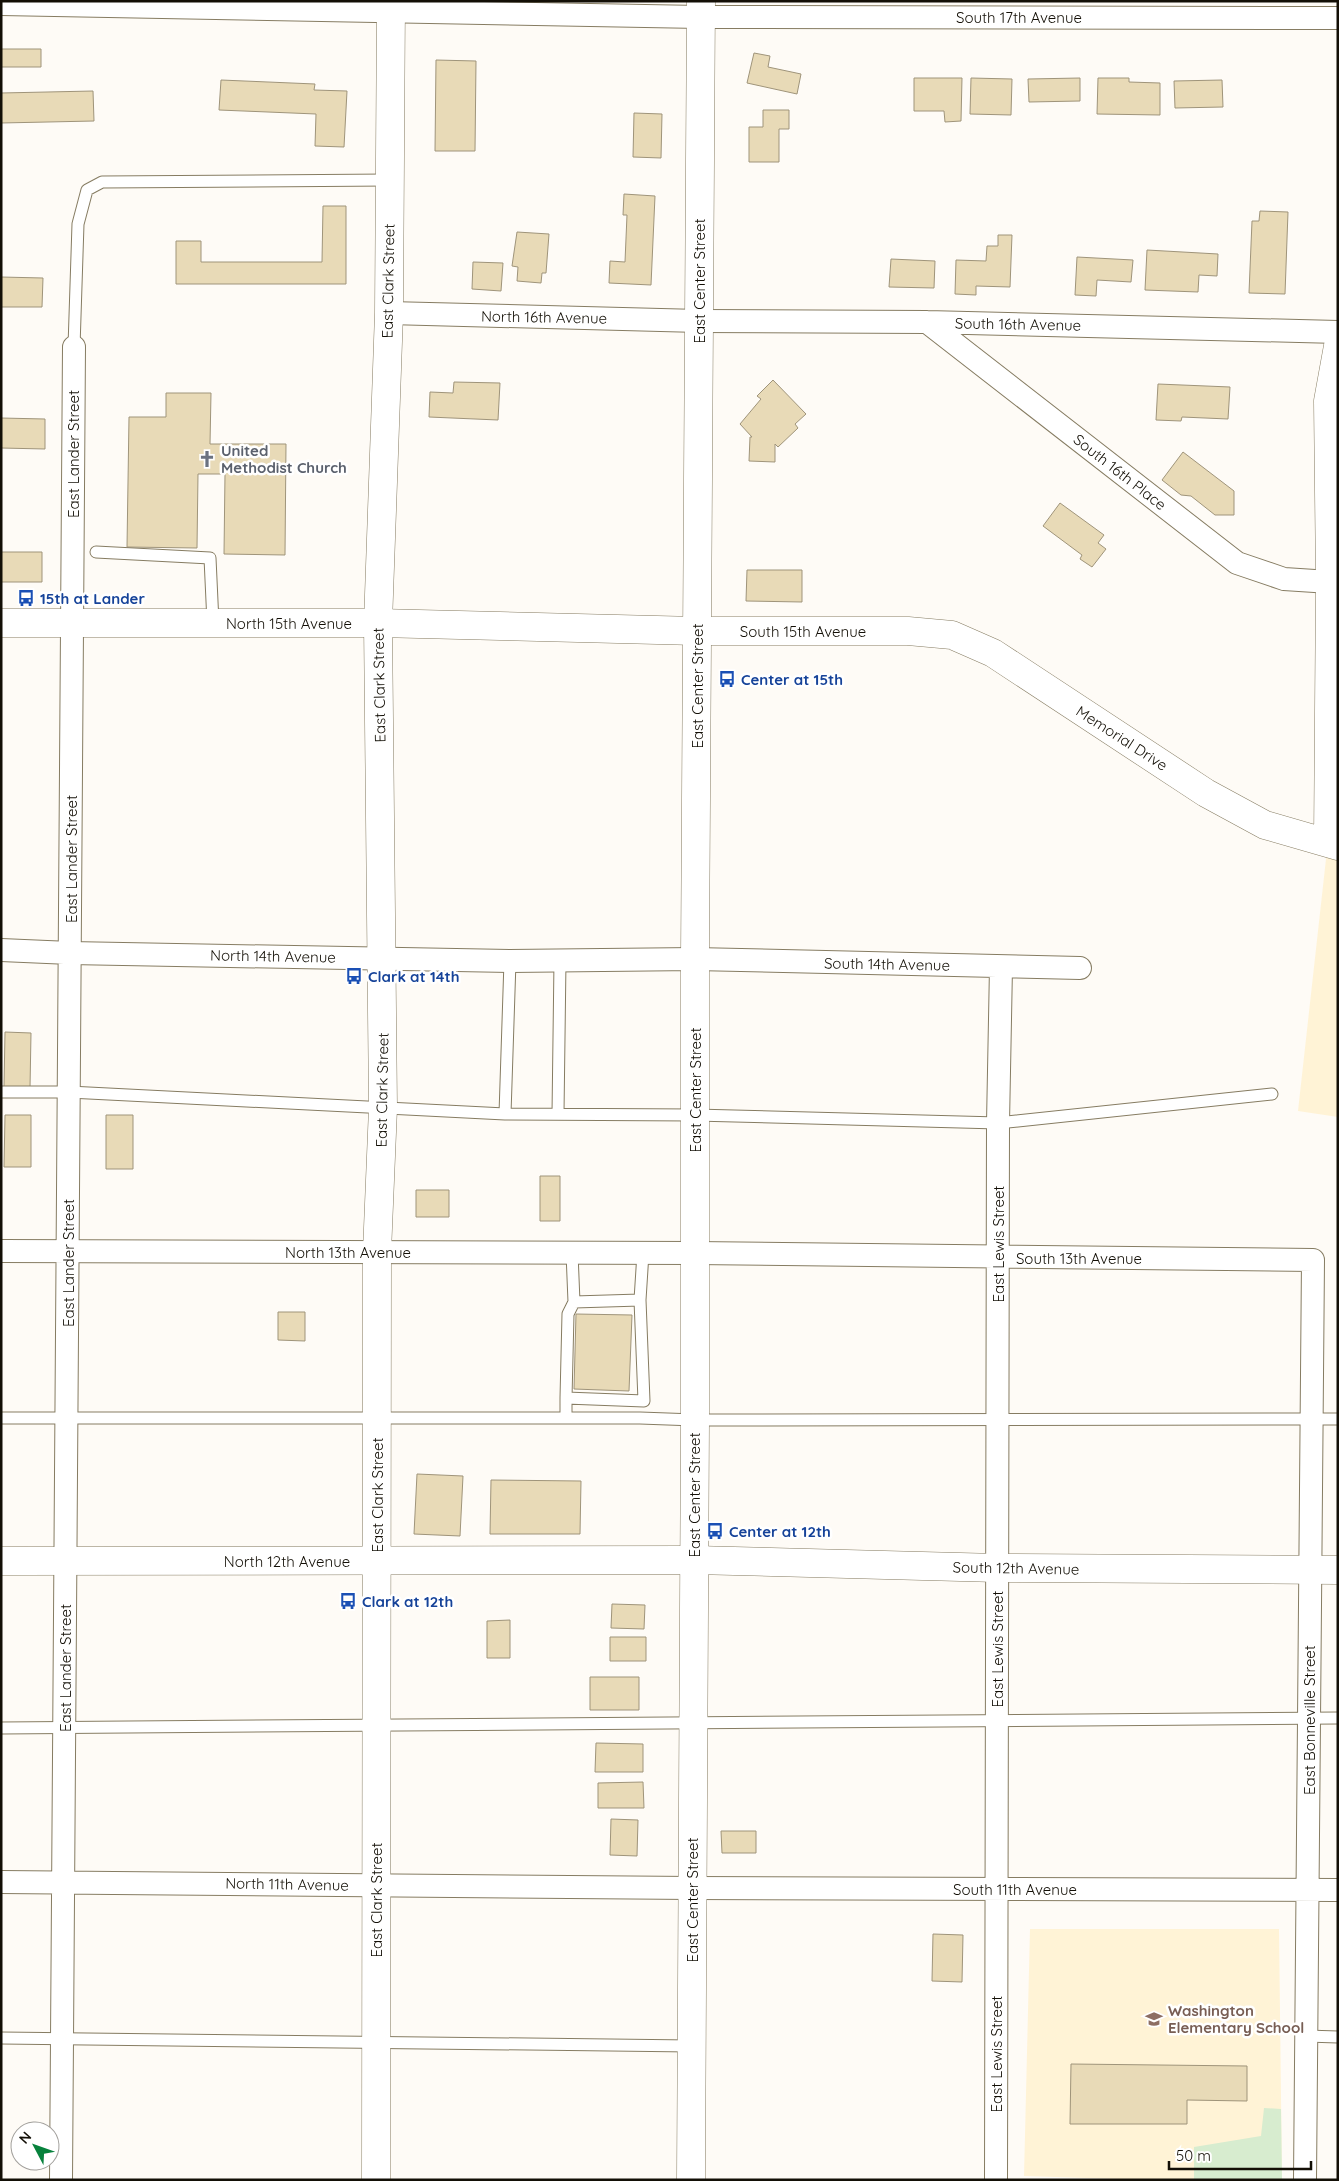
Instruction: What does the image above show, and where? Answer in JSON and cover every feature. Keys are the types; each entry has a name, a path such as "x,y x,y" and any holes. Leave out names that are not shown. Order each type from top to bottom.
{"main road":[{"name":"East Clark Street","path":"376,2180 377,1252 383,1108 383,957 378,623 389,313 391,6"},
{"name":"East Center Street","path":"691,2180 700,9"},
{"path":"1333,844 1330,582 1333,401 1338,346"},
{"name":"North 15th Avenue","path":"1,623 378,623 697,631"},
{"name":"South 15th Avenue","path":"697,631 908,631"},
{"name":"Memorial Drive","path":"908,631 952,635 993,653 1206,794 1265,825 1333,844"},
{"name":"North 12th Avenue","path":"1,1561 694,1560"},
{"name":"South 12th Avenue","path":"694,1560 998,1568 1338,1570"}],"street":[{"name":"South 17th Avenue","path":"1,4 76,3 700,9 1338,18"},
{"name":"North 16th Avenue","path":"389,313 699,322"},
{"name":"South 16th Avenue","path":"699,322 927,322 1338,332"},
{"name":"South 16th Place","path":"927,322 1237,563 1284,579 1330,582"},
{"name":"East Lander Street","path":"61,2180 74,347"},
{"name":"North 14th Avenue","path":"1,950 70,953 510,960 695,960"},
{"name":"South 14th Avenue","path":"695,960 1080,968"},
{"name":"East Lewis Street","path":"996,2180 998,1123 1001,967"},
{"name":"North 13th Avenue","path":"1,1252 695,1253"},
{"name":"South 13th Avenue","path":"695,1253 998,1258 1313,1260"},
{"name":"East Bonneville Street","path":"1305,2180 1313,1260"},
{"name":"North 11th Avenue","path":"1,1882 692,1888"},
{"name":"South 11th Avenue","path":"692,1888 1338,1890"}],"lane":[{"path":"74,347 78,224 87,190 102,182 389,180"},
{"path":"96,552 210,558 213,623"},
{"path":"505,1114 510,960"},
{"path":"558,1114 560,960"},
{"path":"1,1092 69,1092 505,1114 695,1115 998,1123 1272,1094"},
{"path":"566,1418 568,1314 574,1302 572,1253"},
{"path":"566,1398 644,1401 640,1300 643,1253"},
{"path":"574,1302 640,1300"},
{"path":"1,1418 1338,1419"},
{"path":"1,1728 1338,1718"},
{"path":"1306,2036 1338,2037"},
{"path":"1,2038 692,2046"}],"shaded area":[{"path":"1338,661 1338,1117 1298,1111 1328,841"},
{"name":"Washington Elementary School","path":"1030,1929 1279,1929 1282,2180 1150,2180 1024,2176"}],"green space":[{"path":"1264,2108 1281,2109 1282,2180 1194,2180 1194,2147 1261,2136"}],"building":[{"path":"1,49 41,49 41,67 1,67"},
{"path":"754,53 770,56 768,67 801,74 797,94 747,83"},
{"path":"436,60 476,61 475,151 435,151"},
{"path":"914,78 962,78 961,121 945,122 944,111 914,111"},
{"path":"971,78 1012,79 1011,115 970,114"},
{"path":"1080,78 1080,101 1029,102 1028,79"},
{"path":"1098,78 1129,78 1129,82 1160,83 1160,115 1097,114"},
{"path":"221,80 315,84 314,90 347,91 344,147 315,146 316,114 219,110"},
{"path":"1222,80 1223,107 1175,108 1174,81"},
{"path":"93,91 94,121 1,123 1,93"},
{"path":"763,110 789,110 789,129 779,129 779,162 749,162 749,127 763,127"},
{"path":"634,113 662,114 661,158 633,157"},
{"path":"624,194 655,196 651,285 609,283 610,261 625,262 627,215 623,215"},
{"path":"323,206 346,206 346,284 176,284 176,241 201,241 201,262 322,262"},
{"path":"1260,211 1288,212 1285,294 1249,293 1252,221 1259,221"},
{"path":"517,232 549,234 546,273 542,273 541,283 517,281 518,267 512,266"},
{"path":"998,235 1012,235 1010,287 976,286 976,295 955,294 956,260 986,261 987,246 998,246"},
{"path":"1147,250 1218,254 1217,276 1199,275 1198,292 1145,290"},
{"path":"1077,257 1133,260 1131,282 1097,280 1096,296 1075,295"},
{"path":"891,259 935,261 934,288 889,287"},
{"path":"473,262 503,263 501,291 472,289"},
{"path":"1,277 43,278 42,307 1,307"},
{"path":"773,380 806,414 795,424 798,428 778,447 775,444 775,462 749,461 750,437 752,437 740,424 761,399 757,396"},
{"path":"454,382 500,383 498,420 429,417 430,392 453,393"},
{"path":"1158,384 1230,387 1228,419 1182,417 1181,421 1156,420"},
{"name":"United Methodist Church","path":"166,393 211,393 210,444 286,444 285,555 224,554 225,474 198,474 197,548 127,547 129,417 166,417"},
{"path":"1,418 45,419 45,449 1,448"},
{"path":"1183,452 1234,491 1234,515 1215,515 1191,496 1181,495 1162,480"},
{"path":"1060,503 1104,535 1098,543 1106,549 1092,567 1080,559 1082,555 1043,526"},
{"path":"1,552 42,552 42,582 1,582"},
{"path":"747,570 802,570 802,602 746,601"},
{"path":"5,1032 31,1033 30,1088 4,1087"},
{"path":"5,1115 31,1115 31,1167 4,1167"},
{"path":"106,1115 133,1115 133,1169 106,1169"},
{"path":"540,1176 560,1176 560,1221 540,1221"},
{"path":"416,1190 449,1190 449,1217 416,1217"},
{"path":"278,1312 305,1312 305,1341 278,1340"},
{"path":"576,1314 632,1315 629,1391 574,1389"},
{"path":"417,1474 463,1476 460,1536 414,1534"},
{"path":"491,1480 581,1481 580,1534 490,1534"},
{"path":"612,1604 645,1605 644,1629 611,1628"},
{"path":"510,1620 510,1658 487,1658 487,1621"},
{"path":"610,1637 646,1637 646,1661 610,1661"},
{"path":"590,1677 639,1677 639,1710 590,1710"},
{"path":"596,1743 643,1744 643,1772 595,1772"},
{"path":"643,1782 644,1808 598,1808 598,1783"},
{"path":"611,1819 638,1820 637,1856 610,1855"},
{"path":"721,1831 756,1831 756,1853 722,1853"},
{"path":"933,1934 963,1935 962,1982 932,1981"},
{"name":"Washington Elementary School","path":"1071,2064 1247,2066 1247,2101 1187,2100 1187,2124 1070,2124"}],"place":[{"name":"United Methodist Church","path":"207,459"},
{"name":"15th at Lander","path":"26,598"},
{"name":"Center at 15th","path":"727,679"},
{"name":"Clark at 14th","path":"354,976"},
{"name":"Center at 12th","path":"715,1531"},
{"name":"Clark at 12th","path":"348,1601"},
{"name":"Washington Elementary School","path":"1154,2019"}]}
